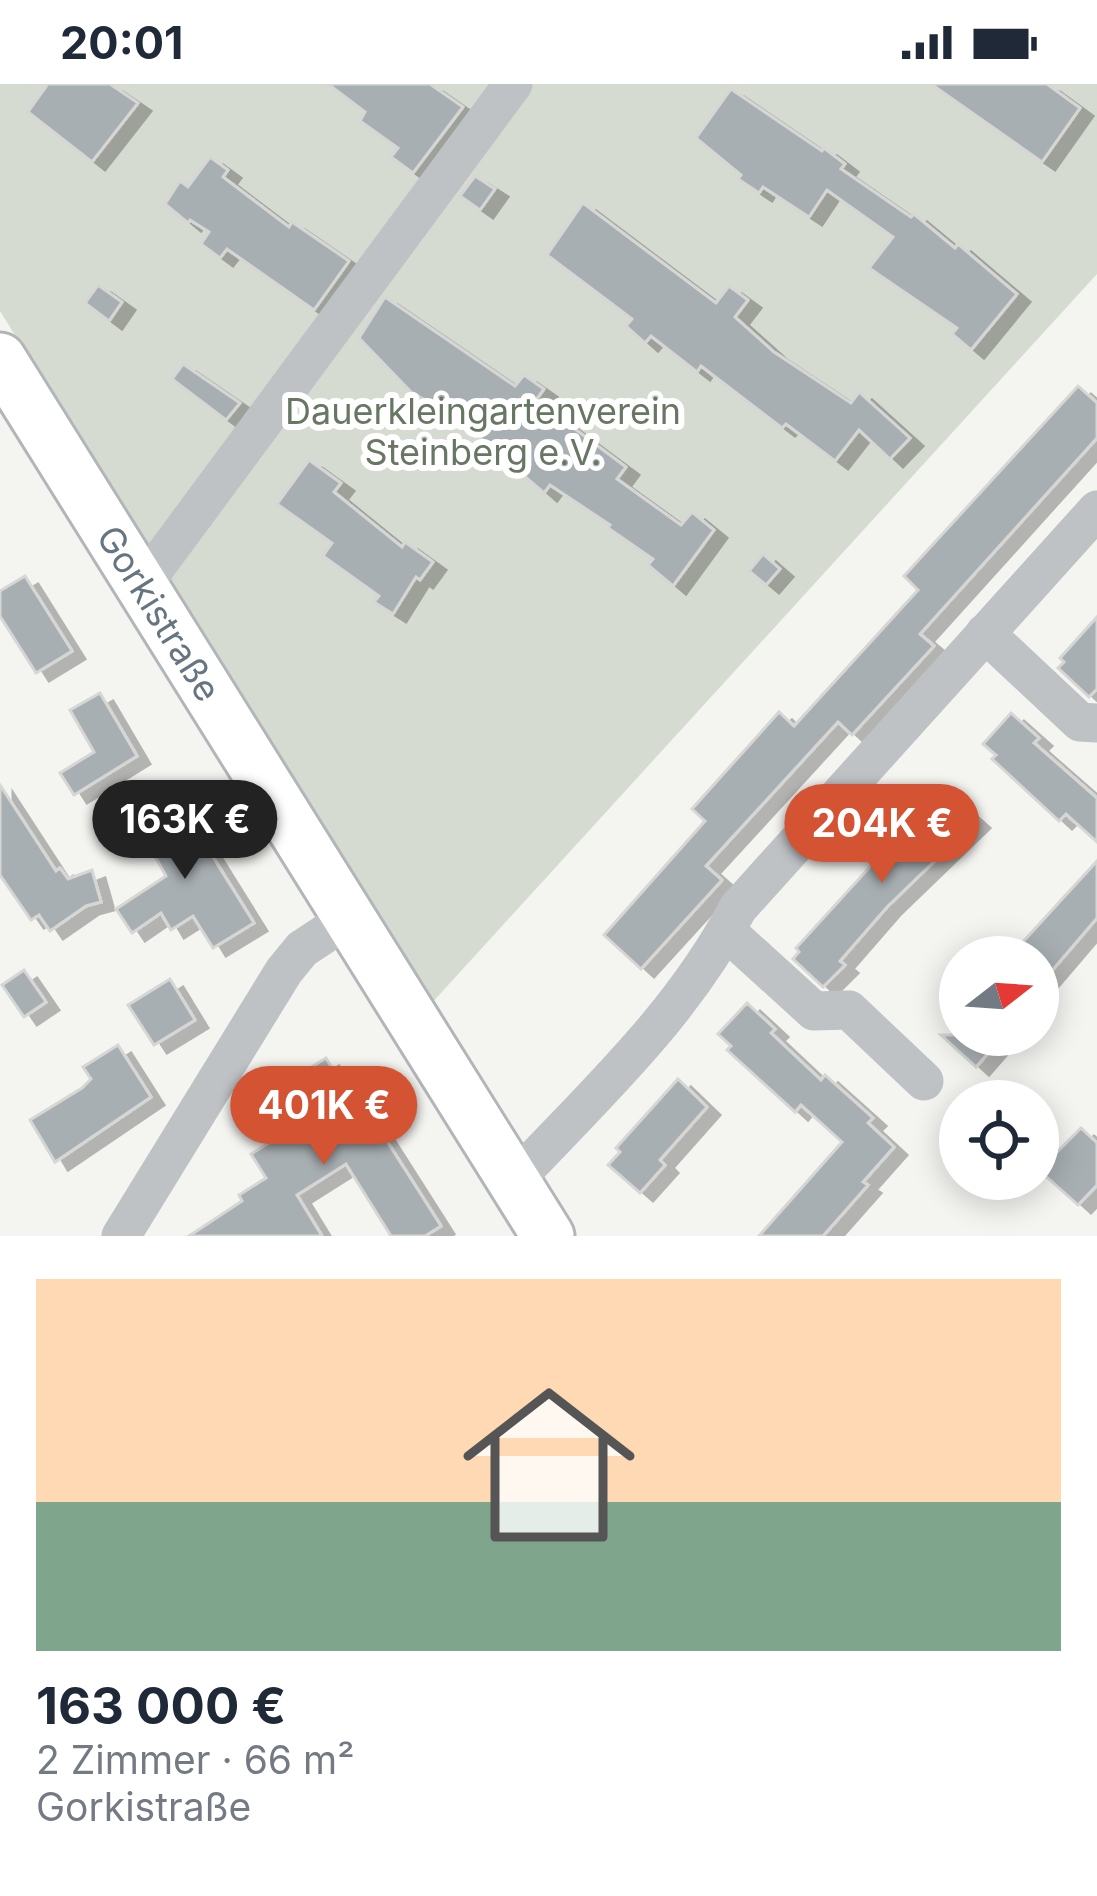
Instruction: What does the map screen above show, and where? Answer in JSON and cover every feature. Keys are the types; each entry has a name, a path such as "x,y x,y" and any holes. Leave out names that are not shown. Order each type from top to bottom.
{"main road":[{"name":"Gorkistraße","path":"4,373 548,1236"}],"street":[{"path":"141,587 512,84"},
{"path":"511,1177 529,1166 659,1029 738,908 1097,510"},
{"path":"985,633 1080,722 1097,723"},
{"path":"121,1236 284,971 302,949 349,918"},
{"path":"726,931 814,1011 848,1010 924,1081"}],"green space":[{"name":"Dauerkleingartenverein Steinberg e.V.","path":"0,84 1097,84 1097,274 430,1005 0,311"}],"building":[{"path":"48,84 110,84 138,103 92,162 28,112"},
{"path":"328,84 430,84 463,107 413,173 391,157 398,148 360,121 365,112"},
{"path":"931,84 1047,84 1080,108 1042,162"},
{"path":"731,89 822,151 824,148 845,164 841,169 911,217 914,214 955,248 958,244 1017,294 971,350 952,334 957,328 869,268 893,237 827,190 809,217 763,187 759,193 696,138"},
{"path":"210,157 228,170 223,177 289,227 292,222 349,261 314,310 227,249 220,258 201,244 209,232 188,223 165,204 180,181 188,187"},
{"path":"475,176 495,189 480,210 460,196"},
{"path":"583,203 716,303 729,286 748,300 735,317 774,352 851,403 859,392 910,438 890,459 859,430 835,461 786,424 782,428 701,366 697,372 651,336 645,343 626,326 632,319 547,255"},
{"path":"98,285 122,302 109,321 85,303"},
{"path":"385,297 515,386 524,375 544,389 536,400 626,467 617,479 681,525 692,512 714,530 673,586 648,565 653,559 610,525 550,485 544,493 461,421 411,392 359,338"},
{"path":"183,364 240,403 226,420 172,379"},
{"path":"1078,386 1097,403 1097,438 920,634 934,646 852,735 838,722 706,866 722,880 641,969 604,935 705,821 692,809 779,712 794,726 918,590 904,576"},
{"path":"309,460 341,483 334,492 402,547 405,542 433,562 420,580 416,577 393,614 374,602 379,596 323,556 332,543 277,504"},
{"path":"763,554 780,569 766,585 749,571"},
{"path":"25,576 72,651 36,673 0,616 0,591"},
{"path":"1097,617 1097,689 1089,697 1058,668 1064,662 1060,658"},
{"path":"100,693 137,756 74,795 60,773 94,752 70,710"},
{"path":"1011,713 1039,738 1034,743 1097,798 1097,842 1066,814 1059,821 992,759 996,755 983,744"},
{"path":"0,785 56,871 60,868 68,879 92,870 101,902 86,906 50,931 39,915 31,920 0,875"},
{"path":"945,792 977,820 887,907 823,987 793,959 799,952 796,948 930,801 934,805"},
{"path":"178,801 254,923 213,948 193,916 171,930 161,913 132,933 116,909 166,876 137,824"},
{"path":"1097,861 1097,918 1059,962 1059,936 1028,936"},
{"path":"24,970 46,1002 24,1017 2,985"},
{"path":"170,979 195,1020 154,1045 128,1005"},
{"path":"747,1003 821,1080 825,1075 873,1118 868,1123 894,1147 823,1236 759,1236 842,1142 801,1105 795,1112 727,1050 731,1046 718,1034"},
{"path":"118,1045 151,1097 55,1162 30,1120 82,1088 91,1079 83,1067"},
{"path":"964,1056 986,1056 976,1067"},
{"path":"326,1058 369,1129 376,1124 441,1226 425,1236 391,1236 346,1164 297,1195 322,1236 189,1236 242,1201 239,1195 266,1178 251,1154 301,1123 279,1087"},
{"path":"678,1079 707,1107 660,1160 665,1165 640,1193 608,1165 620,1152 616,1148"},
{"path":"1081,1128 1097,1143 1097,1185 1078,1205 1059,1188 1059,1150"}]}
